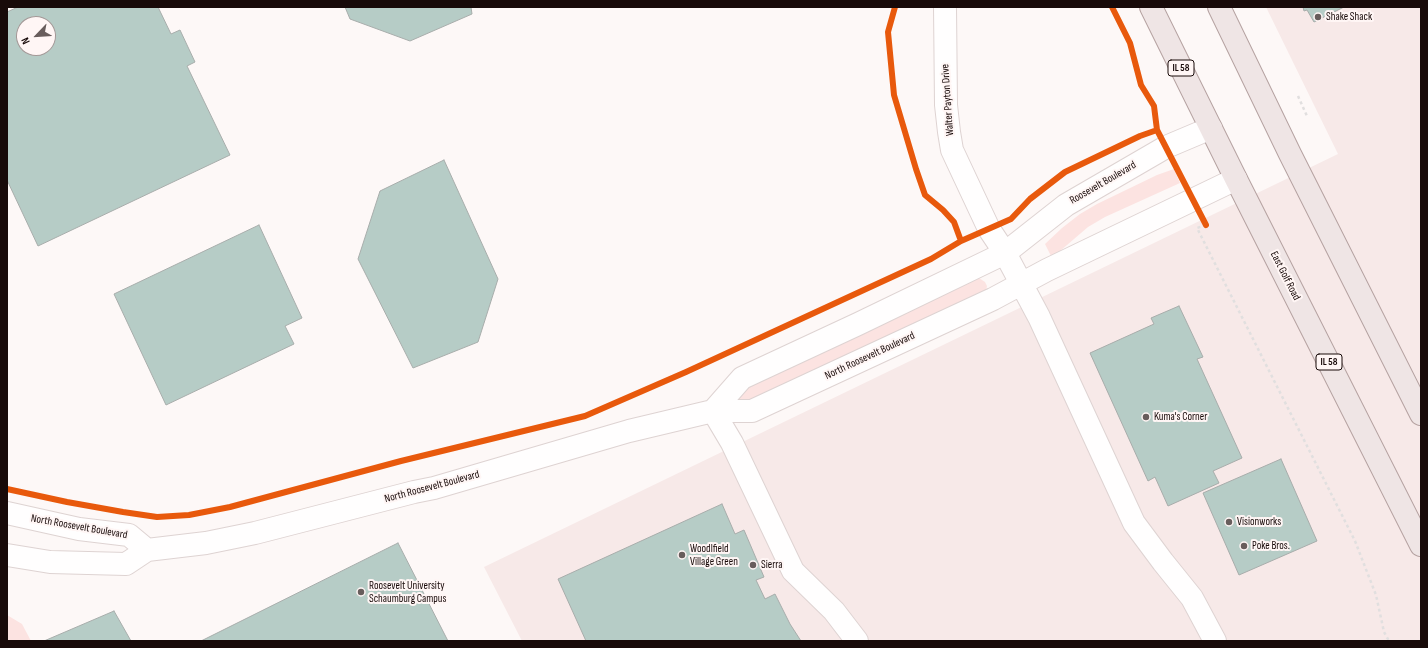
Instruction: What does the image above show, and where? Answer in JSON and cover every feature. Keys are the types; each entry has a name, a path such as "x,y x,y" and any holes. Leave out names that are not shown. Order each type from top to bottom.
{"main road":[{"name":"East Golf Road","path":"1151,7 1236,180 1421,545"},
{"path":"1218,7 1296,168 1421,414"}],"street":[{"name":"Walter Payton Drive","path":"945,7 946,105 952,150 989,229 1005,253 1021,283 1064,371 1134,523 1192,598 1215,641"},
{"name":"Roosevelt Boulevard","path":"1005,253 1066,205 1166,147 1211,128"},
{"path":"1021,283 1236,180"},
{"path":"857,641 834,611 793,571 732,443 713,411 742,378 1005,253"},
{"name":"North Roosevelt Boulevard","path":"7,555 50,562 126,564 147,550 206,544 255,533 434,488 629,431 713,411 752,411 993,299 1021,283"},
{"name":"North Roosevelt Boulevard","path":"7,513 79,529 129,534 147,550"}],"path":[{"path":"1298,96 1307,116"},
{"path":"1193,200 1206,225 1197,228 1355,541 1376,595 1384,632 1389,641"}],"shaded area":[{"path":"1266,7 1421,7 1421,641 522,641 484,567 1338,154"},
{"path":"1174,169 1180,183 1105,217 1088,227 1060,251 1051,256 1045,244 1080,214 1097,204 1157,175"},
{"path":"979,278 985,282 987,286 986,291 743,403 737,403 738,396 744,389"},
{"path":"7,615 22,624 31,641 7,641"}],"building":[{"path":"18,7 158,7 171,34 180,30 195,62 187,66 230,155 38,246 7,180 7,12"},
{"path":"345,7 471,7 472,14 410,41 350,19"},
{"name":"Shake Shack","path":"1303,7 1344,7 1314,22 1307,10 1304,11"},
{"path":"444,160 498,279 478,342 413,368 358,259 380,191"},
{"path":"259,225 302,318 285,326 294,344 166,405 114,294"},
{"path":"1179,306 1203,357 1197,359 1242,458 1213,471 1219,483 1168,506 1155,477 1148,481 1090,353 1154,324 1151,318"},
{"path":"1281,459 1317,541 1239,575 1203,493"},
{"name":"Woodlfield Village Green","path":"722,504 735,534 744,530 764,577 756,580 765,599 775,594 790,624 801,641 586,641 558,579"},
{"name":"Roosevelt University Schaumburg Campus","path":"398,543 448,641 201,641"},
{"path":"114,611 131,641 44,641"}],"cycle path":[{"path":"895,7 888,32 894,95 925,195 943,210 954,222 961,241"},
{"path":"1112,7 1130,43 1141,85 1154,106 1157,130 1206,225"},
{"path":"7,489 67,502 157,517 189,515 230,507 401,461 585,416 686,372 931,259 961,241 1011,219 1030,199 1065,172 1140,136 1157,130"}],"place":[{"name":"Shake Shack","path":"1318,17"},
{"name":"Kuma's Corner","path":"1146,417"},
{"name":"Visionworks","path":"1229,522"},
{"name":"Poke Bros.","path":"1244,546"},
{"name":"Woodlfield Village Green","path":"682,555"},
{"name":"Sierra","path":"753,565"},
{"name":"Roosevelt University Schaumburg Campus","path":"361,592"}]}
